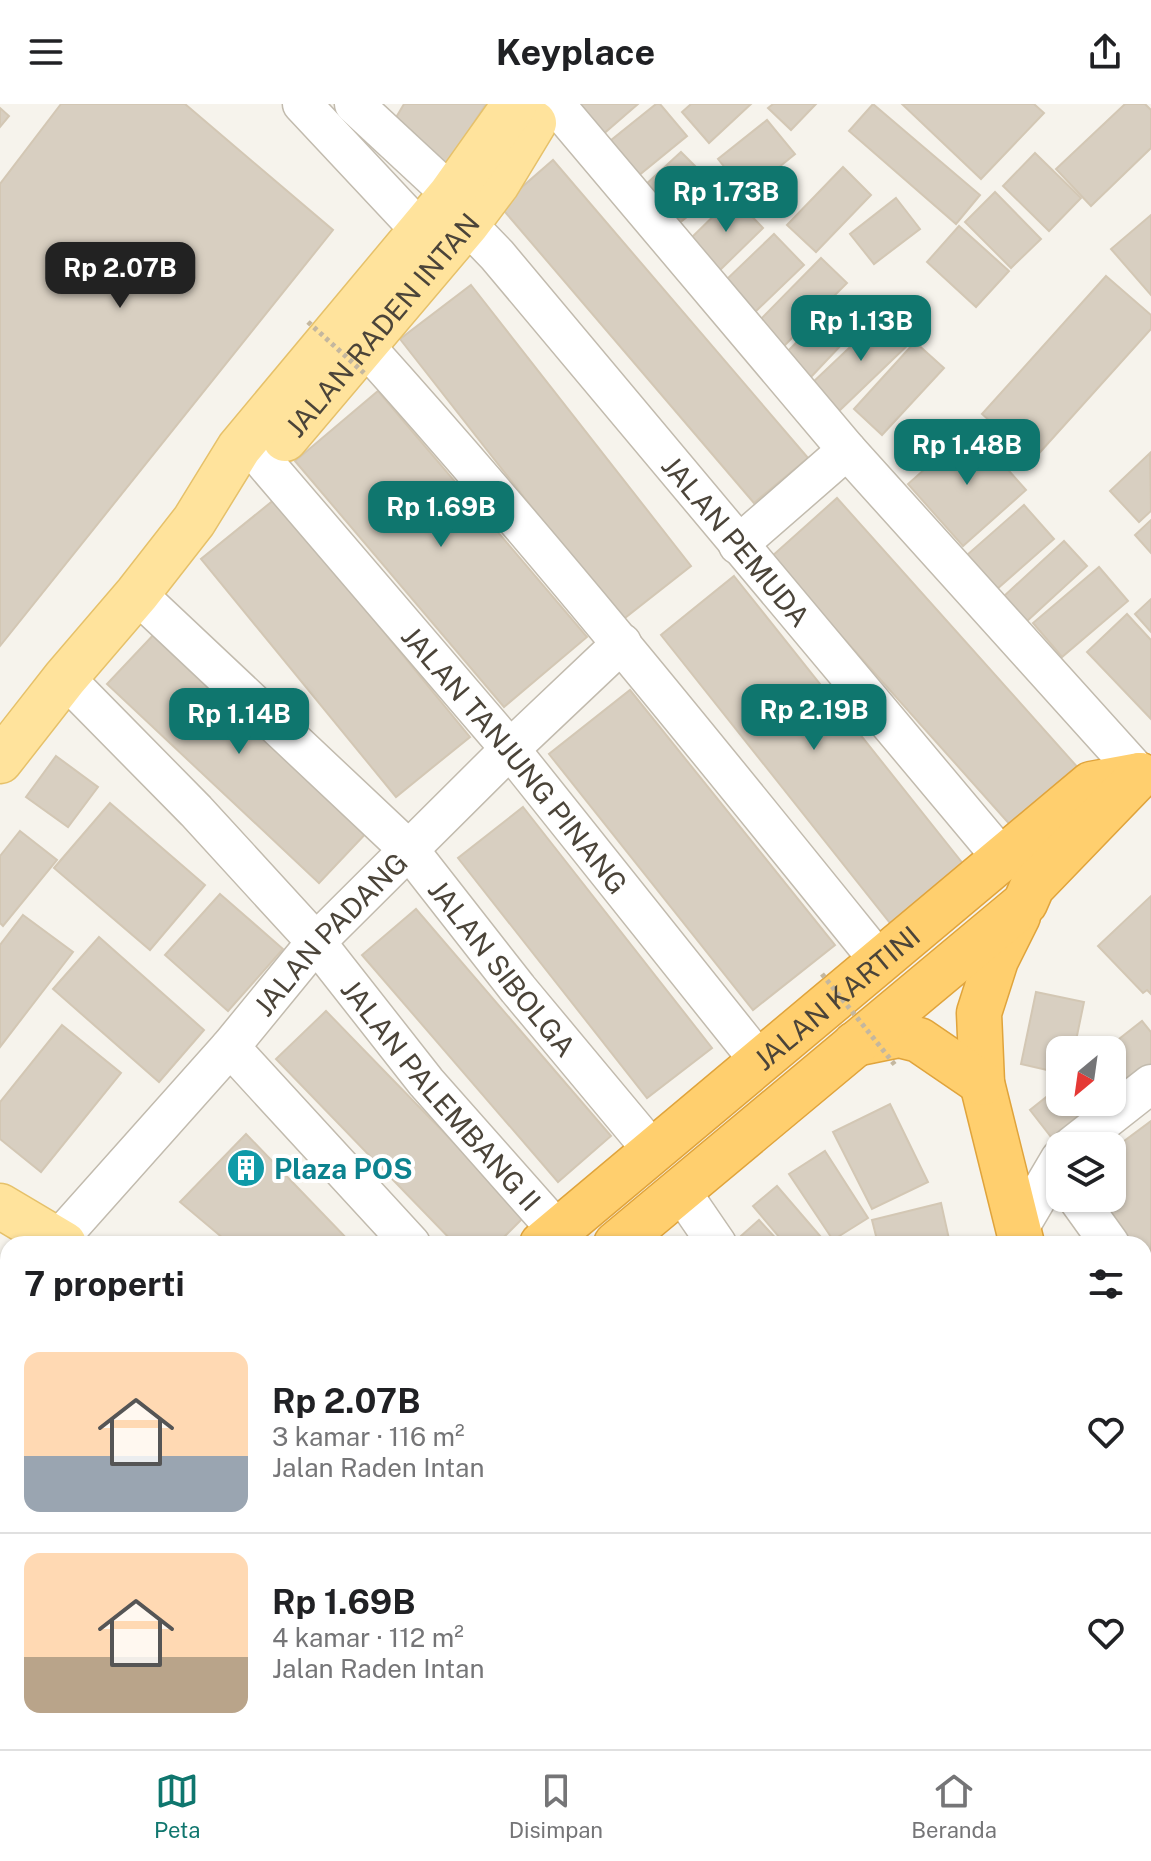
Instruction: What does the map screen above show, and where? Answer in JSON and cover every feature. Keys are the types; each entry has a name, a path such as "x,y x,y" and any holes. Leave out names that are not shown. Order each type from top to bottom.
{"highway":[{"name":"JALAN KARTINI","path":"551,1236 1091,784 1146,770"},
{"name":"JALAN KARTINI","path":"625,1236 1025,903 1032,887 1146,770"},
{"path":"1025,903 996,960 979,1013 982,1083 1032,1236"},
{"path":"855,1044 899,1035 919,1040 982,1083"}],"main road":[{"name":"JALAN RADEN INTAN","path":"194,521 265,463 364,360 459,209 515,104"},
{"name":"JALAN RADEN INTAN","path":"0,761 194,521 239,448 419,229 459,209 504,172 540,112 540,104"},
{"path":"0,1206 51,1236"}],"street":[{"name":"JALAN PEMUDA","path":"354,104 459,209 1003,859"},
{"path":"555,104 847,450 1146,770"},
{"path":"304,105 419,229"},
{"path":"364,360 480,476 622,643 880,962"},
{"path":"738,545 847,450"},
{"name":"JALAN TANJUNG PINANG","path":"265,463 510,749 760,1062"},
{"name":"JALAN SIBOLGA","path":"137,594 410,851 518,989 653,1151"},
{"name":"JALAN PADANG","path":"66,1236 230,1047 316,942 510,749 622,643"},
{"name":"JALAN PALEMBANG II","path":"65,678 196,811 316,942 549,1236"},
{"path":"230,1047 404,1236"},
{"path":"1096,1132 1151,1084"},
{"path":"680,1190 712,1236"},
{"path":"1032,1236 1046,1201"},
{"path":"1087,1212 1104,1236"}],"path":[{"path":"308,322 364,360"},
{"path":"822,974 895,1065"}],"building":[{"path":"61,104 185,104 333,230 0,646 0,184"},
{"path":"404,104 486,104 440,175 388,131"},
{"path":"574,104 638,104 601,136"},
{"path":"660,104 687,136 638,176 610,141"},
{"path":"691,104 751,104 709,143 682,112"},
{"path":"773,104 816,104 791,130 768,108"},
{"path":"873,104 980,195 956,224 849,131"},
{"path":"902,104 1034,104 1044,113 981,179"},
{"path":"1125,104 1145,104 1151,110 1151,148 1091,206 1056,169"},
{"path":"0,108 9,116 0,127"},
{"path":"767,120 795,154 746,194 718,159"},
{"path":"681,152 697,168 660,203 644,186"},
{"path":"1035,153 1081,198 1049,231 1003,186"},
{"path":"553,160 808,458 754,503 500,206"},
{"path":"843,167 871,195 816,252 787,225"},
{"path":"709,173 722,189 678,224 665,207"},
{"path":"995,192 1041,239 1011,268 965,222"},
{"path":"733,197 763,228 718,272 688,241"},
{"path":"896,198 920,229 874,264 850,234"},
{"path":"1151,215 1151,295 1111,249"},
{"path":"959,226 1009,271 976,307 927,262"},
{"path":"774,234 804,265 755,312 725,281"},
{"path":"821,258 847,283 781,349 756,324"},
{"path":"1106,276 1151,315 1151,329 1033,460 982,414"},
{"path":"471,285 691,566 621,621 400,339"},
{"path":"837,301 861,324 810,378 785,354"},
{"path":"885,314 911,342 838,412 811,384"},
{"path":"915,342 944,368 882,435 854,409"},
{"path":"378,391 587,637 504,707 295,461"},
{"path":"971,428 1026,490 963,546 908,484"},
{"path":"1150,453 1151,511 1139,522 1110,491"},
{"path":"837,498 1080,770 1013,828 771,557"},
{"path":"275,499 470,737 396,797 201,559"},
{"path":"1024,505 1054,539 997,589 967,555"},
{"path":"1151,520 1151,553 1135,535"},
{"path":"1064,541 1087,566 1026,622 1003,597"},
{"path":"1099,567 1128,601 1062,657 1033,623"},
{"path":"734,576 968,870 894,928 661,635"},
{"path":"1151,599 1151,632 1135,614"},
{"path":"1127,614 1151,640 1151,719 1087,652"},
{"path":"159,629 371,828 319,883 107,684"},
{"path":"630,690 835,945 753,1010 549,754"},
{"path":"56,756 98,787 68,827 26,797"},
{"path":"110,803 205,885 150,950 54,868"},
{"path":"523,807 712,1048 647,1098 458,858"},
{"path":"20,831 57,860 3,926 0,923 0,856"},
{"path":"220,894 283,949 228,1011 165,955"},
{"path":"1151,896 1151,994 1147,990 1143,993 1098,946"},
{"path":"416,909 611,1136 558,1182 362,955"},
{"path":"23,915 73,952 0,1047 0,945"},
{"path":"99,937 204,1030 159,1082 53,989"},
{"path":"1036,992 1084,1002 1077,1036 1046,1036 1046,1070 1021,1064"},
{"path":"326,1011 525,1216 505,1236 447,1236 276,1059"},
{"path":"1142,1021 1151,1032 1151,1066 1126,1086 1126,1036 1123,1036"},
{"path":"62,1025 121,1073 41,1172 0,1139 0,1102"},
{"path":"1046,1097 1046,1116 1088,1116 1068,1132 1047,1132 1030,1110"},
{"path":"890,1104 928,1182 872,1209 833,1132"},
{"path":"1151,1121 1151,1236 1111,1236 1094,1212 1126,1212 1126,1140"},
{"name":"Plaza POS","path":"246,1134 344,1236 220,1236 180,1202"},
{"path":"825,1151 868,1218 839,1236 830,1236 789,1174"},
{"path":"777,1186 820,1236 778,1236 753,1206"},
{"path":"941,1203 948,1236 876,1236 872,1220"},
{"path":"759,1220 774,1236 741,1236"}],"place":[{"name":"Plaza POS","path":"246,1168"}]}
